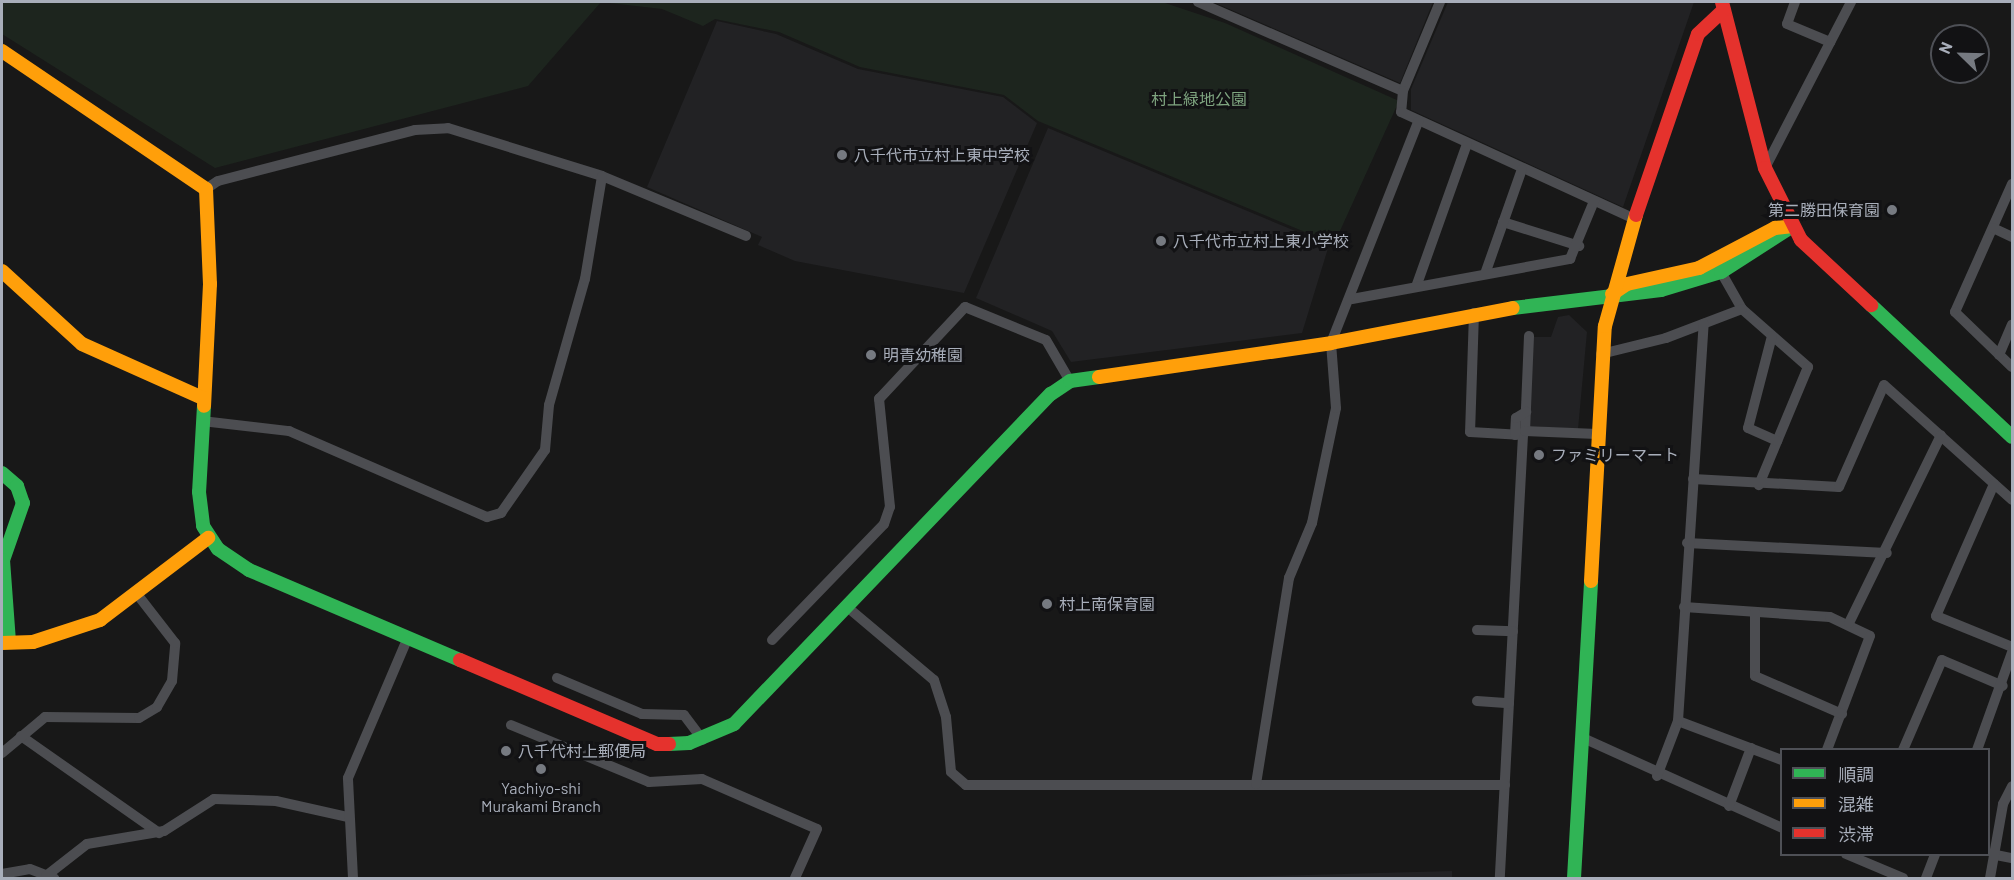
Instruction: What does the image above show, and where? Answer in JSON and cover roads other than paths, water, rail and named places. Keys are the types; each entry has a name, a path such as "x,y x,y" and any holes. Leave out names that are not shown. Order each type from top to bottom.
{"street":[{"path":"1198,2 1403,92"},
{"path":"1440,2 1403,92 1401,112 1418,122 1633,218"},
{"path":"1795,2 1787,24 1830,42"},
{"path":"1765,168 1851,2"},
{"path":"1723,6 1765,168 1792,226 1815,258 2013,437"},
{"path":"1574,875 1583,738 1601,354 1611,294 1633,218 1698,34 1723,6"},
{"path":"2,51 206,189"},
{"path":"1256,784 1289,578 1312,523 1336,408 1331,343 1352,299 1418,122"},
{"path":"206,189 218,181 438,128 602,176 746,236"},
{"path":"1416,287 1467,144"},
{"path":"1485,274 1522,169"},
{"path":"202,421 289,431 487,518 501,513 544,450 549,405 585,279 602,176"},
{"path":"2013,184 1956,312 2013,367"},
{"path":"206,189 210,284 199,492 208,538 249,570 640,740 672,745 702,740 747,713 846,606 1070,381 1331,343 1474,313 1611,294 1629,296 1720,272 1792,226"},
{"path":"1352,299 1570,259 1578,246 1594,201"},
{"path":"1503,222 1578,246"},
{"path":"1611,294 1627,284 1699,268 1775,228 1792,226"},
{"path":"1993,228 2013,237"},
{"path":"2,271 82,344 203,398"},
{"path":"1720,272 1742,309 1808,367 1759,485"},
{"path":"772,640 884,524 890,507 879,399 965,307 1046,340 1070,381"},
{"path":"1601,354 1704,324 1742,309"},
{"path":"1474,313 1470,432 1523,435 1500,874"},
{"path":"1657,776 1678,721 1687,543 1704,324"},
{"path":"1999,355 2013,326"},
{"path":"1529,336 1525,431 1598,434"},
{"path":"1772,336 1748,428 1777,441"},
{"path":"1693,480 1759,485 1839,487 1884,385 2013,500"},
{"path":"1515,435 1516,418 1526,412"},
{"path":"1849,623 1887,553 1941,435"},
{"path":"2,473 17,486 23,503 3,560 5,642 33,642 100,620 208,538"},
{"path":"1994,484 1936,616 2013,647"},
{"path":"1687,543 1887,553"},
{"path":"2,753 45,717 139,718 157,707 172,681 176,643 137,594"},
{"path":"846,606 933,680 946,717 951,772 966,785 1505,785"},
{"path":"1684,607 1755,612 1849,623 1872,641 1828,748"},
{"path":"1755,612 1755,676 1842,714"},
{"path":"1477,630 1513,631"},
{"path":"353,879 348,817 348,778 407,640"},
{"path":"1978,748 2003,686 2013,652"},
{"path":"1904,748 1942,660 2003,686"},
{"path":"558,678 642,714 684,715 702,740"},
{"path":"1477,701 1509,703"},
{"path":"1678,721 1780,759"},
{"path":"511,724 649,782 702,779 817,829 795,879"},
{"path":"21,736 159,833"},
{"path":"1583,738 1657,776 1780,827"},
{"path":"1729,806 1751,748"},
{"path":"1990,879 2013,786"},
{"path":"2,872 30,870 50,877 87,844 159,833 214,799 276,801 348,817"},
{"path":"1996,855 2013,858"},
{"path":"1848,856 1904,879"},
{"path":"1926,879 1935,856"}],"place":[{"name":"八千代市立村上東中学校","path":"842,155"},
{"name":"第二勝田保育園","path":"1892,210"},
{"name":"八千代市立村上東小学校","path":"1161,241"},
{"name":"明青幼稚園","path":"871,355"},
{"name":"ファミリーマート","path":"1539,455"},
{"name":"村上南保育園","path":"1047,604"},
{"name":"八千代村上郵便局","path":"506,751"},
{"name":"Yachiyo-shi Murakami Branch","path":"541,769"}],"park label":[{"name":"村上緑地公園","path":"1199,99"}]}
